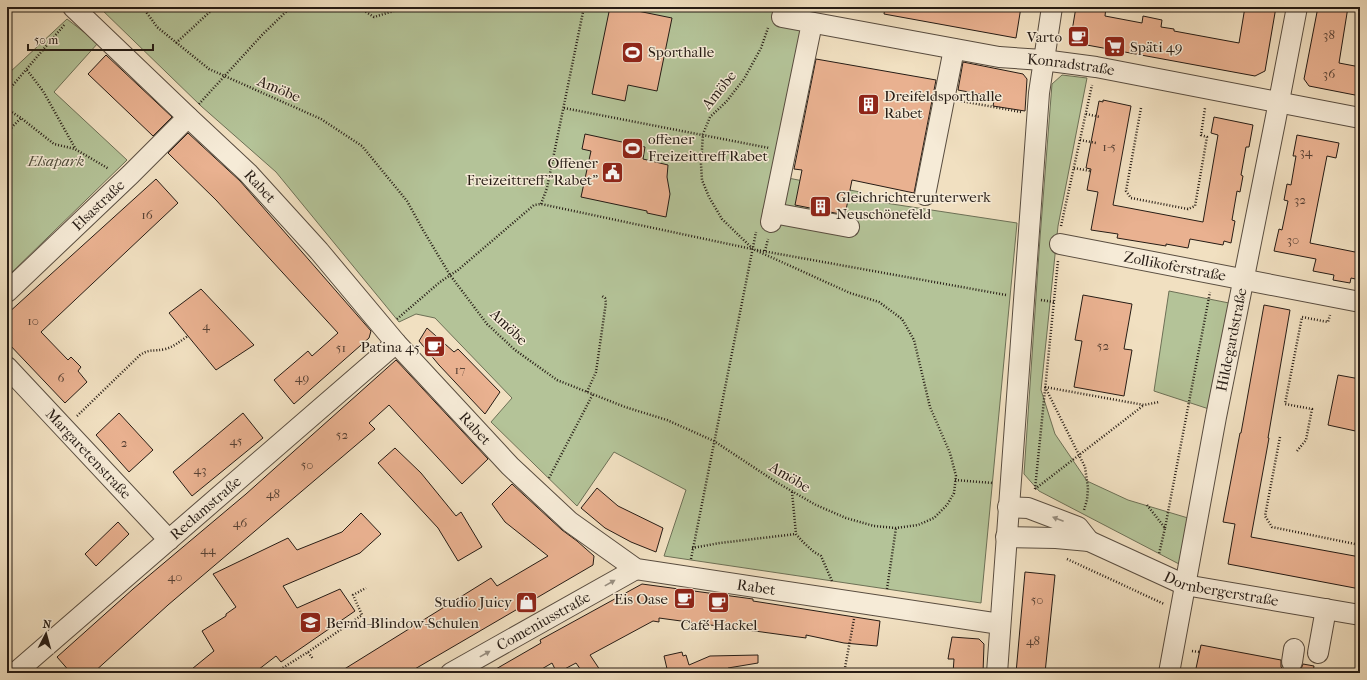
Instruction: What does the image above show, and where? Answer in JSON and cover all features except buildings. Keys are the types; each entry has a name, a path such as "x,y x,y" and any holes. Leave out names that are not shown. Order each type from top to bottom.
{"street":[{"path":"997,673 1037,114 1043,60 1052,7"},
{"name":"Hildegardstraße","path":"1169,673 1216,417 1297,7"},
{"name":"Rabet","path":"75,9 248,173 319,251 396,343 510,466 570,522 636,569 1000,624"},
{"path":"791,18 786,151 772,218 849,227"},
{"name":"Konradstraße","path":"791,18 999,57 1043,60 1096,67 1360,118"},
{"path":"925,196 954,49"},
{"name":"Elsastraße","path":"7,292 131,174 188,117"},
{"name":"Zollikoferstraße","path":"1060,244 1360,302"},
{"name":"Reclamstraße","path":"15,673 396,343"},
{"name":"Margaretenstraße","path":"7,367 169,540"},
{"name":"Dornbergerstraße","path":"1007,522 1028,508 1084,534 1154,571 1185,585 1360,615"},
{"name":"Dornbergerstraße","path":"1007,522 1056,538 1084,534"},
{"name":"Comeniusstraße","path":"450,673 636,569"},
{"path":"1318,653 1326,609"}],"path":[{"name":"Amöbe","path":"145,7 147,13 158,27 209,69 321,119 362,146 407,201 450,275 487,324 515,350 557,380 625,407 667,420 714,441 792,492 816,505 846,518 874,526 896,528 918,525 934,518 947,505 954,493 956,476 950,453 930,407 914,340 902,319 879,302 850,293 753,249 722,219 709,197 702,180 701,164 703,134 710,117 726,102 744,79 761,48 791,18"},
{"path":"188,117 262,35 291,7"},
{"path":"358,7 374,17 397,10 398,7"},
{"path":"541,204 547,188 584,7"},
{"path":"7,92 27,70 75,9"},
{"path":"176,43 213,9"},
{"path":"1096,67 1060,233 1035,489 1144,405"},
{"path":"27,70 43,91 75,149"},
{"path":"944,98 1037,114"},
{"path":"564,108 786,151"},
{"path":"1141,108 1126,191 1131,198 1188,209 1194,206 1207,137 1201,135 1205,108"},
{"path":"7,109 54,144 75,149 107,169"},
{"path":"1086,114 1100,117"},
{"path":"7,132 21,118"},
{"path":"1080,140 1096,143"},
{"path":"1074,168 1090,171"},
{"path":"400,315 534,205 541,204 753,249 1024,298 1054,302"},
{"path":"753,249 692,548 720,543 796,534"},
{"path":"1154,571 1165,528 1210,288"},
{"path":"587,392 596,372 606,302 605,298 602,296"},
{"path":"1297,451 1306,440 1312,409 1285,404 1302,317 1328,322 1333,296"},
{"path":"77,416 140,355 148,350 165,349 188,336"},
{"path":"1045,387 1144,405 1158,402"},
{"path":"1045,387 1085,467 1088,488 1084,534"},
{"path":"540,494 593,394"},
{"path":"1280,437 1265,516 1272,527 1360,545"},
{"path":"955,480 1010,485"},
{"path":"792,492 796,534 814,552 821,556 832,581"},
{"path":"1147,505 1165,528"},
{"path":"885,607 896,528"},
{"path":"1066,558 1180,612"},
{"path":"272,673 308,652 362,615 353,596 366,588"},
{"path":"844,673 857,603"},
{"path":"308,652 313,659"}],"green space":[{"path":"99,7 783,7 782,17 801,28 788,178 860,192 859,199 1017,223 981,603 664,556 686,490 614,452 577,506 491,422 512,398 435,318 416,314 399,322 276,172 201,106"},
{"name":"Elsapark","path":"67,19 98,43 54,92 127,160 7,277 7,71 9,73"},
{"path":"1062,75 1087,78 1058,226 1041,390 1055,434 1087,481 1128,500 1188,518 1179,564 1039,491 1024,474 1052,84"},
{"path":"1169,291 1229,303 1209,409 1154,391"}],"place":[{"name":"Varto","path":"1078,37"},
{"name":"Späti 49","path":"1114,47"},
{"name":"Sporthalle","path":"633,52"},
{"name":"Dreifeldsporthalle Rabet","path":"869,105"},
{"name":"offener Freizeittreff Rabet","path":"632,148"},
{"name":"Offener Freizeittreff \"Rabet\"","path":"613,172"},
{"name":"Gleichrichterunterwerk Neuschönefeld","path":"821,206"},
{"name":"Patina 45","path":"435,347"},
{"name":"Eis Oase","path":"684,599"},
{"name":"Studio Juicy","path":"527,602"},
{"name":"Café Hackel","path":"719,602"},
{"name":"Bernd-Blindow-Schulen","path":"311,623"}]}
